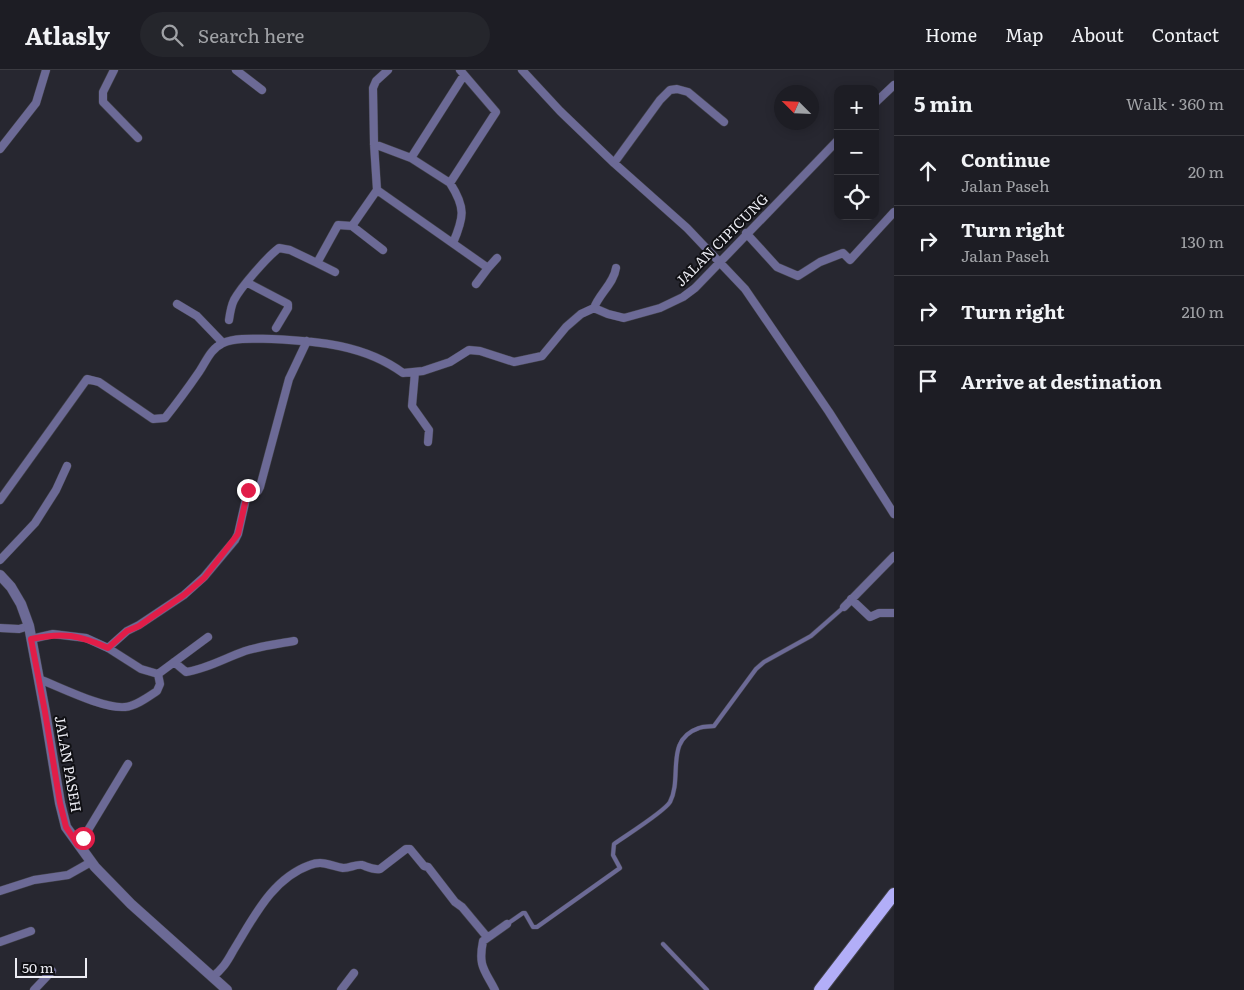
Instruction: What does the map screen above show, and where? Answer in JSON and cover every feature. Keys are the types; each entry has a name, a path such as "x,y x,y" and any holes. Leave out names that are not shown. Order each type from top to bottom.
{"main road":[{"path":"820,990 894,894"}],"street":[{"path":"0,149 36,103 46,70"},
{"path":"114,70 103,92 103,102 138,138"},
{"path":"236,70 262,90"},
{"path":"352,226 377,190 373,88 376,82 388,70"},
{"path":"522,70 560,111 614,163 687,228 746,288 829,412 894,514"},
{"path":"411,158 462,73 496,112 450,183"},
{"path":"879,99 894,85"},
{"path":"614,163 660,100 670,90 677,89 688,92 724,122"},
{"path":"374,144 411,158 450,183 457,193 463,213 461,224 453,243"},
{"name":"JALAN CIPICUNG","path":"594,308 624,318 660,308 683,297 695,288 746,233 834,144"},
{"path":"377,190 488,268"},
{"path":"746,233 777,267 798,276 820,262 843,253 850,260 894,212"},
{"path":"317,263 338,225 352,226 383,250"},
{"path":"230,320 235,299 259,268 279,248 290,250 335,272"},
{"path":"476,284 497,258"},
{"path":"0,500 86,379 99,382 153,420 164,418 200,371 208,356 224,343 234,341 248,339 307,341 351,348 390,363 403,373 423,372 450,362 469,350 480,351 514,362 542,356 566,327 581,314 594,308 600,294 612,279 616,268"},
{"path":"248,283 288,304 288,308 276,328"},
{"path":"176,304 197,316 224,343"},
{"path":"108,648 127,631 139,626 184,595 204,578 235,540 248,490 259,490 289,380 307,341"},
{"path":"415,372 412,406 428,430 428,442"},
{"path":"0,560 35,523 56,490 67,466"},
{"path":"844,607 894,556"},
{"name":"JALAN PASEH","path":"0,575 11,587 21,604 29,626 60,803 66,827 91,862 131,904 227,990"},
{"path":"851,599 871,617 879,613 894,613"},
{"path":"0,628 19,629 29,626"},
{"path":"31,639 53,634 86,638 108,648 141,668 158,674"},
{"path":"158,674 208,637"},
{"path":"174,662 186,672 196,671 245,651 294,642"},
{"path":"39,679 97,702 126,707 157,691 160,684 158,674"},
{"path":"78,845 128,764"},
{"path":"212,977 220,971 231,957 253,916 278,885 293,873 312,864 329,863 343,868 359,864 375,870 380,869 406,849 410,849 424,866 428,867 455,902 462,907 488,937"},
{"path":"0,890 34,880 68,875 91,862"},
{"path":"494,990 483,970 480,957 483,941 507,924"},
{"path":"0,942 31,931"},
{"path":"34,990 52,971"},
{"path":"341,990 354,973"}],"lane":[{"path":"507,924 525,913 533,927 536,928 620,868 613,855 614,844 667,806 674,791 677,752 684,738 694,730 706,726 714,726 756,669 764,662 811,636 844,607"},
{"path":"663,944 707,990"}],"route":[{"path":"83,838 78,845 66,827 60,803 31,639 53,634 86,638 108,648 127,631 139,626 184,595 204,578 235,540 248,490"}]}
